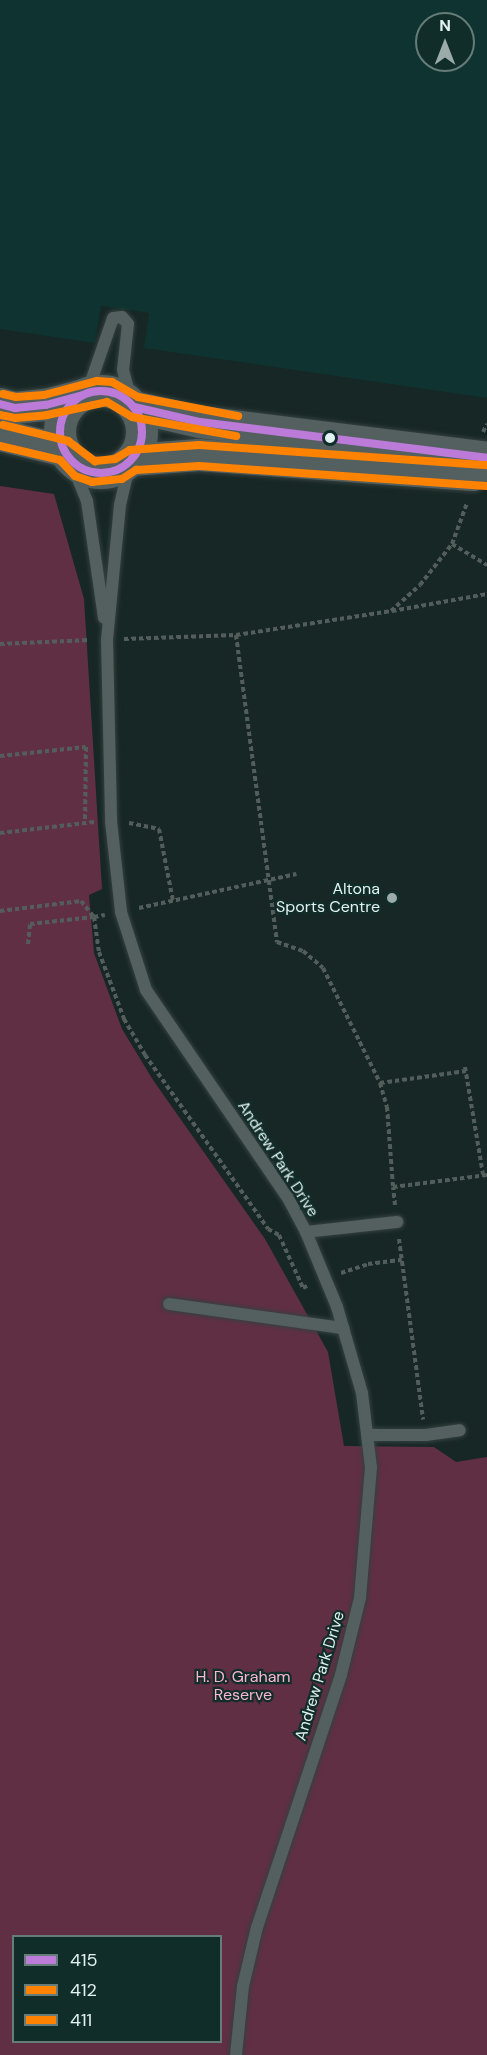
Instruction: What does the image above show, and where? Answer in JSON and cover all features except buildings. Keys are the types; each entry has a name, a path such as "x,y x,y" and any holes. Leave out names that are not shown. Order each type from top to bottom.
{"main road":[{"path":"0,405 46,405 85,394 111,392 133,406 200,422 487,458"},
{"path":"85,394 64,413 60,439 68,455 81,467 106,473 131,461 199,455 487,476"},
{"path":"131,461 142,434 133,406"},
{"path":"0,435 68,455"}],"lane":[{"path":"85,394 113,318 122,317 128,324 123,370 133,406"},
{"name":"Andrew Park Drive","path":"68,455 87,501 94,535 107,640 111,821 121,912 146,990 289,1200 306,1232 343,1328 362,1393 371,1467 360,1598 341,1675 257,1927 243,1986 236,2055"},
{"name":"Andrew Park Drive","path":"107,640 120,505 131,461"},
{"path":"306,1232 397,1222"},
{"path":"168,1304 343,1328"},
{"path":"367,1434 426,1434 460,1430"}],"path":[{"path":"391,611 420,585 452,544 487,565"},
{"path":"0,644 236,634 487,594"},
{"path":"236,634 265,841 267,882 277,942 303,951 323,968 380,1083 387,1107 397,1222 426,1434"},
{"path":"0,756 86,747 86,822 0,833"},
{"path":"111,821 159,829 173,901"},
{"path":"28,944 30,924 121,912 296,874"},
{"path":"0,911 81,901 94,917 99,952 124,1019 145,1055 268,1229 279,1235 303,1288 368,1264 402,1260"},
{"path":"380,1083 465,1069 485,1175 393,1187"}],"shaded area":[{"path":"0,0 487,0 487,398 144,348 149,313 101,306 95,343 0,329"}],"green space":[{"name":"H. D. Graham Reserve","path":"0,486 54,494 84,599 102,889 89,895 94,953 122,1029 153,1080 265,1239 328,1352 344,1446 434,1447 456,1462 487,1457 487,2055 0,2055"}],"transit line":[{"name":"411","path":"3,394 16,397 44,395 97,381 112,382 138,397 238,416"},
{"name":"415","path":"101,391 117,394 130,403 139,416 142,432 139,448 130,461 117,470 101,473 85,470 72,461 63,448 60,432 63,416 72,403 85,394 101,391"},
{"name":"415","path":"0,404 15,408 46,405 83,395"},
{"name":"412","path":"0,415 15,418 47,415 107,402 132,417 236,436"},
{"name":"415","path":"134,407 200,422 487,458"},
{"name":"411","path":"3,425 68,441 95,461 115,459 130,450 199,445 487,465"},
{"name":"412","path":"0,446 60,460 75,476 92,482 122,479 136,470 199,466 486,486"}],"place":[{"name":"Altona Sports Centre","path":"392,898"}]}
